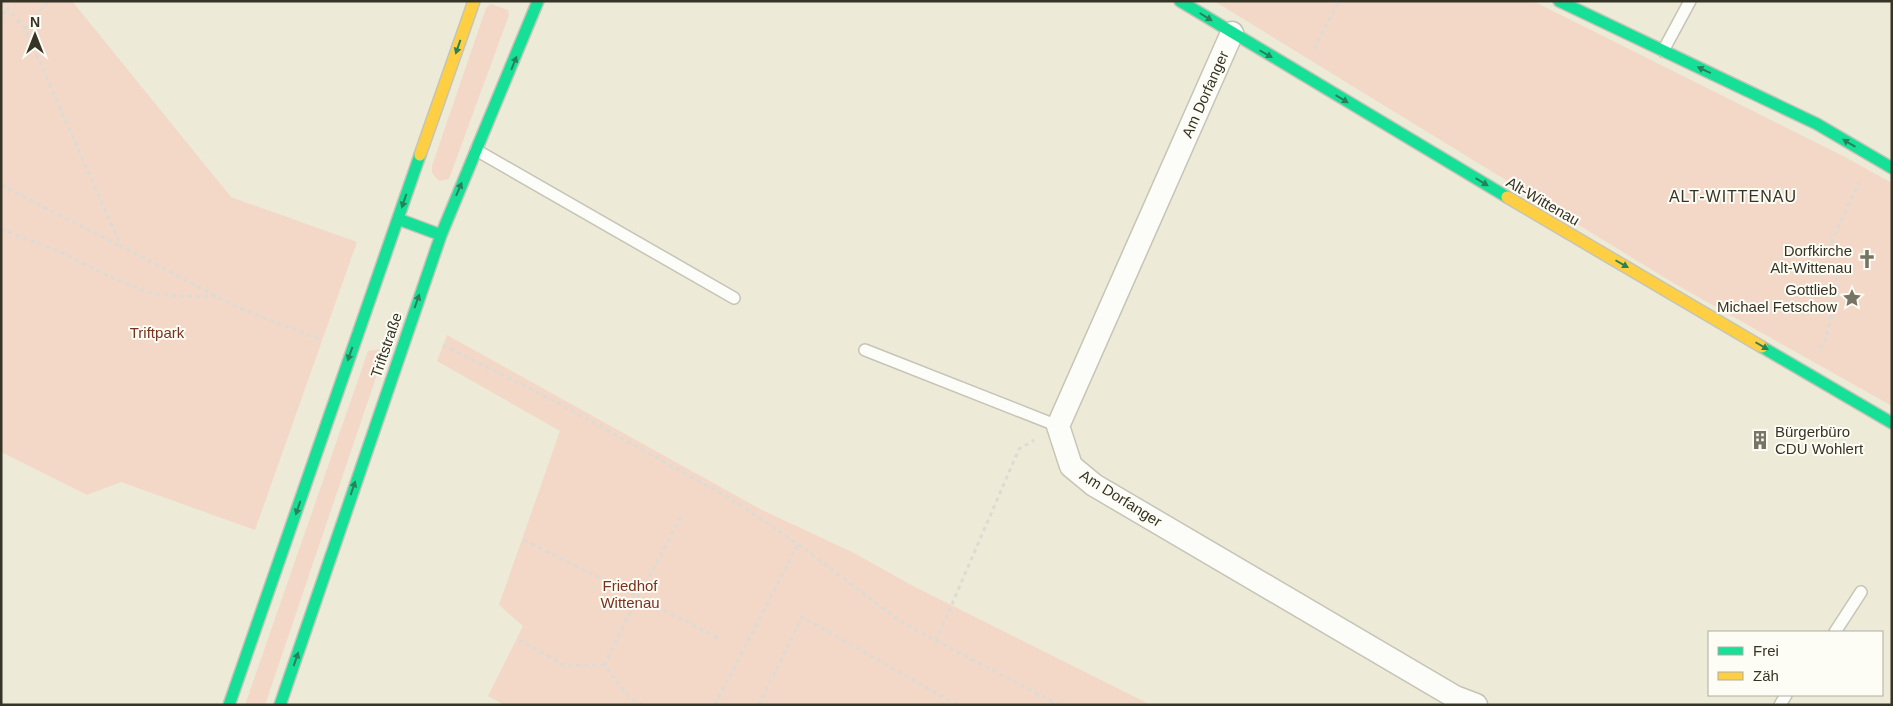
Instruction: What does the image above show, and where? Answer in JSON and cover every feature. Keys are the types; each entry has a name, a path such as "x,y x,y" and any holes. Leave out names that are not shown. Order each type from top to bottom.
{"main road":[{"name":"Triftstraße","path":"230,705 474,1"},
{"name":"Triftstraße","path":"280,705 440,235 495,108 538,1"},
{"name":"Alt-Wittenau","path":"1180,1 1232,34 1892,423"},
{"path":"1559,1 1817,124 1892,168"},
{"path":"398,218 440,235"}],"street":[{"name":"Am Dorfanger","path":"1232,34 1058,426 1071,466 1094,485 1455,697 1476,705"}],"lane":[{"path":"1663,51 1690,1"},
{"path":"476,150 734,298"},
{"path":"865,350 1058,426"},
{"path":"1836,631 1862,592"}],"path":[{"path":"2,1 25,29 121,246"},
{"path":"25,29 48,1"},
{"path":"1300,74 1338,1"},
{"path":"1,22 7,7"},
{"path":"1799,368 1824,344 1839,290 1828,249 1871,156"},
{"path":"1,185 239,308 322,340"},
{"path":"1,229 62,253 113,278 150,293 175,296 219,297"},
{"path":"444,345 562,406 736,502 798,544 901,622 1059,705"},
{"path":"936,641 1019,449 1058,426"},
{"path":"604,665 681,517"},
{"path":"524,540 720,639"},
{"path":"715,705 798,544"},
{"path":"759,705 802,617 957,705"},
{"path":"519,640 566,666 604,665"},
{"path":"604,665 630,698 642,705"}],"green space":[{"name":"Triftpark","path":"1,1 72,1 231,197 357,242 255,530 121,482 87,495 1,452"},
{"path":"1214,1 1533,1 1843,156 1892,183 1892,406 1675,284"},
{"path":"491,4 508,10 509,15 449,179 439,181 432,173 432,166 486,8"},
{"name":"Friedhof Wittenau","path":"447,335 762,510 854,553 915,587 1151,705 505,705 488,696 523,626 499,605 560,431 437,361"},
{"path":"386,348 265,705 245,705 368,351"}],"traffic: fast":[{"path":"280,705 441,235 538,1"},
{"path":"1180,1 1507,197"},
{"path":"1559,1 1817,124 1892,168"},
{"path":"229,705 420,155"},
{"path":"398,219 441,235"},
{"path":"1762,347 1892,423"}],"traffic: slow":[{"path":"420,155 474,1"},
{"path":"1507,197 1762,347"}],"place":[{"name":"Dorfkirche Alt-Wittenau","path":"1867,259"},
{"name":"Gottlieb Michael Fetschow","path":"1852,298"},
{"name":"Bürgerbüro CDU Wohlert","path":"1760,440"}],"district":[{"name":"ALT-WITTENAU","path":"1733,196"}]}
